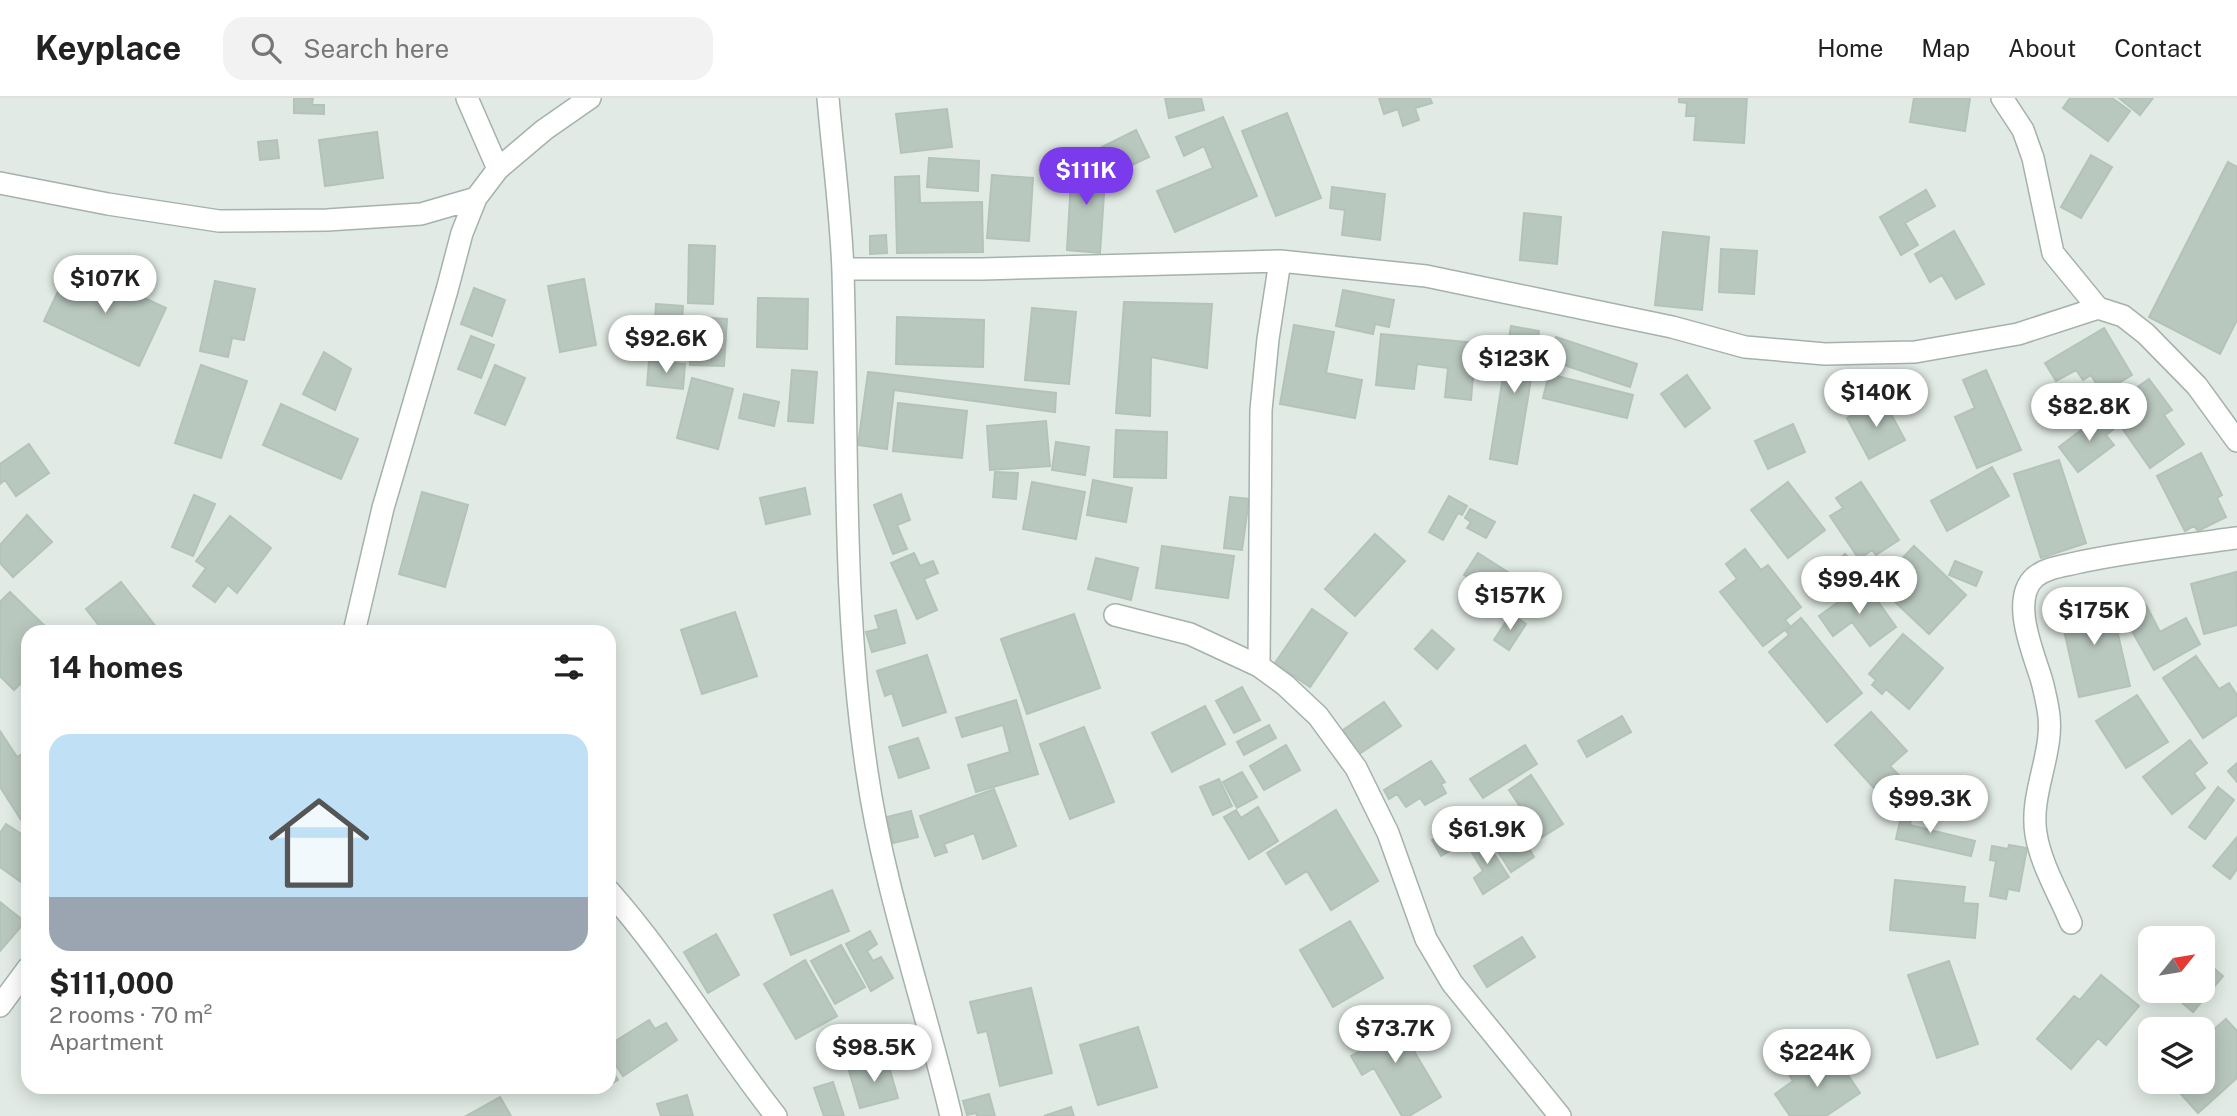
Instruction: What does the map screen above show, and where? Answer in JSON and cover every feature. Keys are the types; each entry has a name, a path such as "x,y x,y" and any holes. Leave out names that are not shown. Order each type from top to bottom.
{"street":[{"path":"467,98 498,169"},
{"path":"356,625 383,508 462,233 476,198 498,169 544,130 590,98"},
{"path":"828,98 843,269 845,486 857,691 878,835 901,932 951,1116"},
{"path":"2002,98 2023,130 2033,158 2053,253 2098,307 2123,316 2146,334 2197,386 2237,441"},
{"path":"0,183 108,204 219,220 327,220 421,214 476,198"},
{"path":"843,269 982,269 1280,261 1426,276 1671,327 1745,347 1825,354 1915,352 2018,334 2098,307"},
{"path":"1259,666 1261,410 1280,261"},
{"path":"2071,923 2043,860 2036,834 2035,811 2050,722 2042,680 2026,627 2023,606 2027,588 2034,578 2046,570 2130,552 2237,538"},
{"path":"1115,615 1190,634 1259,666 1285,685 1318,716 1356,768 1388,833 1426,939 1452,983 1560,1116"},
{"path":"616,900 676,976 776,1116"},
{"path":"0,1006 21,978"}],"building":[{"path":"294,98 313,98 312,105 324,105 324,114 294,113"},
{"path":"1165,98 1201,98 1204,110 1169,118"},
{"path":"1379,98 1430,98 1432,103 1415,108 1419,120 1403,126 1398,109 1384,114"},
{"path":"1679,98 1747,98 1744,143 1694,140 1696,116 1686,116 1687,103 1679,102"},
{"path":"1914,98 1970,98 1965,131 1910,122"},
{"path":"2070,98 2112,98 2130,111 2108,141 2063,108"},
{"path":"2119,98 2153,98 2140,115"},
{"path":"947,109 952,147 901,153 896,114"},
{"path":"1287,113 1321,198 1276,216 1242,131"},
{"path":"1223,117 1257,196 1175,232 1157,191 1213,168 1204,146 1184,156 1176,137"},
{"path":"1136,130 1149,157 1109,176 1096,150"},
{"path":"377,132 383,178 325,186 319,140"},
{"path":"277,140 279,158 260,160 258,142"},
{"path":"2091,155 2112,167 2081,218 2061,207"},
{"path":"929,158 979,161 978,191 927,187"},
{"path":"1072,162 1106,165 1100,253 1067,250"},
{"path":"2228,162 2237,167 2237,320 2220,354 2149,317"},
{"path":"992,175 1033,178 1029,241 987,238"},
{"path":"919,176 920,203 982,202 983,252 897,253 895,177"},
{"path":"1332,187 1385,194 1380,240 1342,235 1345,210 1330,208"},
{"path":"1926,190 1935,206 1905,223 1918,245 1901,255 1880,217"},
{"path":"1524,213 1561,217 1557,264 1520,260"},
{"path":"1954,231 1984,284 1956,299 1942,275 1930,282 1915,254"},
{"path":"1663,232 1709,237 1702,310 1655,305"},
{"path":"886,235 887,253 870,254 870,236"},
{"path":"689,245 715,246 713,304 688,303"},
{"path":"1721,249 1757,251 1754,294 1719,292"},
{"path":"71,264 166,308 139,366 44,321"},
{"path":"584,279 596,345 560,352 548,286"},
{"path":"215,281 255,289 244,340 232,338 228,357 200,351"},
{"path":"474,288 505,300 492,336 461,324"},
{"path":"1343,290 1394,300 1389,327 1375,324 1373,334 1336,326"},
{"path":"758,298 808,299 807,349 757,347"},
{"path":"1124,302 1212,304 1207,368 1151,357 1150,416 1116,413"},
{"path":"656,304 683,306 680,352 653,351"},
{"path":"1032,308 1076,312 1069,384 1025,380"},
{"path":"692,317 727,319 724,366 690,365"},
{"path":"897,317 984,320 983,367 896,364"},
{"path":"1294,325 1334,332 1326,373 1362,380 1355,418 1280,404"},
{"path":"1511,326 1539,331 1517,464 1490,459"},
{"path":"2104,328 2132,375 2102,393 2091,375 2083,380 2076,370 2056,381 2045,363"},
{"path":"1381,334 1476,343 1471,400 1445,397 1448,368 1417,364 1414,389 1376,385"},
{"path":"471,336 494,345 481,378 458,369"},
{"path":"1556,337 1637,364 1630,387 1549,360"},
{"path":"324,352 351,369 335,410 303,394"},
{"path":"649,361 685,364 683,389 647,385"},
{"path":"201,365 247,381 221,458 175,443"},
{"path":"495,365 525,378 505,425 475,413"},
{"path":"792,370 817,372 813,423 788,421"},
{"path":"1986,370 2021,450 1977,468 1955,417 1975,408 1963,380"},
{"path":"868,372 1056,393 1055,412 894,390 887,449 858,445"},
{"path":"1549,374 1633,395 1627,418 1543,398"},
{"path":"1687,375 1710,408 1685,427 1661,394"},
{"path":"692,378 733,389 718,449 677,438"},
{"path":"2149,379 2172,410 2164,415 2184,444 2150,468 2108,408"},
{"path":"744,394 779,402 774,426 739,418"},
{"path":"1883,399 1905,440 1869,459 1847,418"},
{"path":"898,403 967,411 962,458 893,451"},
{"path":"281,404 358,439 341,479 263,445"},
{"path":"2105,412 2116,427 2106,435 2114,445 2078,472 2059,447"},
{"path":"1046,421 1050,466 990,470 987,426"},
{"path":"1793,424 1805,452 1768,469 1755,441"},
{"path":"1116,430 1167,432 1166,478 1114,477"},
{"path":"1056,442 1089,447 1085,475 1052,470"},
{"path":"29,444 49,473 16,496 5,480 0,484 0,464"},
{"path":"2201,453 2222,495 2217,498 2226,517 2198,531 2194,526 2185,531 2157,476"},
{"path":"2059,460 2086,543 2041,558 2014,474"},
{"path":"1992,467 2009,496 1947,531 1931,501"},
{"path":"995,472 1018,473 1016,499 993,497"},
{"path":"1093,480 1132,488 1126,522 1087,515"},
{"path":"1032,482 1085,492 1076,539 1023,529"},
{"path":"1788,482 1825,530 1788,558 1751,510"},
{"path":"1861,482 1899,540 1876,555 1872,550 1859,559 1830,516 1843,508 1836,498"},
{"path":"805,488 810,514 766,524 760,498"},
{"path":"422,492 468,505 445,587 399,574"},
{"path":"901,494 910,520 897,525 907,549 893,554 874,505"},
{"path":"194,495 215,504 193,556 172,547"},
{"path":"1449,496 1467,506 1462,515 1458,513 1443,540 1429,532"},
{"path":"1230,497 1249,499 1242,550 1224,548"},
{"path":"1470,509 1495,522 1486,538 1467,528 1471,522 1465,518"},
{"path":"27,515 52,542 13,577 0,563 0,545"},
{"path":"230,516 271,548 237,593 228,585 215,602 193,586 206,568 196,561"},
{"path":"1375,534 1405,561 1355,616 1325,589"},
{"path":"1162,546 1234,556 1228,598 1156,588"},
{"path":"1914,546 1966,595 1929,634 1877,585"},
{"path":"1745,549 1761,570 1768,565 1801,607 1785,620 1790,626 1763,646 1720,592 1737,579 1726,564"},
{"path":"914,553 920,566 933,561 938,573 924,579 937,610 917,619 891,563"},
{"path":"1478,553 1522,581 1509,602 1464,575"},
{"path":"1845,554 1861,571 1830,600 1821,589 1818,592 1811,585"},
{"path":"1096,558 1138,568 1131,600 1088,589"},
{"path":"1955,561 1982,572 1976,586 1949,575"},
{"path":"2236,572 2237,625 2204,634 2191,584"},
{"path":"121,582 155,625 99,625 86,609"},
{"path":"1865,583 1896,627 1870,646 1852,622 1833,636 1819,616"},
{"path":"10,592 44,625 21,625 21,683 14,690 0,676 0,602"},
{"path":"2109,596 2130,686 2079,697 2059,608"},
{"path":"2146,605 2160,632 2186,618 2200,644 2154,670 2124,617"},
{"path":"1312,609 1347,633 1310,687 1275,663"},
{"path":"896,610 905,643 872,652 866,632 879,629 875,616"},
{"path":"735,612 757,676 702,694 681,630"},
{"path":"1074,614 1100,688 1027,714 1001,639"},
{"path":"1511,614 1526,624 1509,650 1494,640"},
{"path":"1801,618 1862,693 1827,722 1769,652 1789,635 1786,631"},
{"path":"1432,630 1454,649 1437,669 1415,649"},
{"path":"1903,634 1943,668 1909,709 1886,689 1882,694 1872,685 1876,680 1869,674"},
{"path":"927,655 946,712 903,726 892,693 885,696 877,671"},
{"path":"2196,656 2219,689 2229,683 2237,695 2237,715 2203,738 2163,678"},
{"path":"1242,687 1260,720 1234,733 1216,701"},
{"path":"2137,695 2168,742 2126,768 2096,721"},
{"path":"1016,700 1038,774 976,792 968,765 1010,752 1003,725 962,737 956,718"},
{"path":"1384,702 1401,726 1359,754 1343,730"},
{"path":"1205,706 1225,744 1172,772 1152,733"},
{"path":"1871,712 1907,751 1890,766 1911,788 1891,807 1835,745"},
{"path":"1622,716 1631,732 1587,757 1578,741"},
{"path":"1269,725 1276,738 1244,755 1237,742"},
{"path":"1084,727 1114,802 1070,819 1040,744"},
{"path":"0,731 17,757 21,755 21,820 0,787"},
{"path":"918,738 929,768 899,778 889,747"},
{"path":"2190,740 2207,763 2194,773 2205,788 2172,814 2143,777"},
{"path":"1286,745 1300,770 1264,790 1250,766"},
{"path":"1525,745 1537,764 1483,798 1470,779"},
{"path":"1431,761 1445,782 1441,784 1446,793 1425,805 1420,798 1406,807 1397,794 1389,799 1384,790"},
{"path":"2237,763 2237,782 2228,771"},
{"path":"1242,772 1257,797 1237,808 1223,782"},
{"path":"1531,775 1563,824 1541,838 1509,790"},
{"path":"1219,779 1232,806 1213,815 1200,787"},
{"path":"2218,787 2234,800 2205,839 2189,827"},
{"path":"994,789 1016,846 983,859 974,833 944,844 947,852 935,856 920,816"},
{"path":"1905,799 1915,801 1910,825 1975,841 1971,856 1896,839"},
{"path":"1258,807 1278,841 1249,859 1224,817 1236,810 1241,818"},
{"path":"1336,810 1378,881 1331,910 1307,871 1286,884 1267,853"},
{"path":"911,811 918,837 893,843 887,817"},
{"path":"1512,822 1534,857 1511,872 1489,837"},
{"path":"6,824 21,834 21,882 0,867 0,833"},
{"path":"1459,824 1469,840 1441,856 1432,840"},
{"path":"1483,837 1509,877 1483,894 1474,878 1483,871 1468,846"},
{"path":"2237,837 2237,869 2230,879 2213,866"},
{"path":"2009,845 2027,848 2019,891 2008,889 2006,899 1990,896 1996,861 1990,860 1992,846 2008,849"},
{"path":"1895,880 1965,887 1963,903 1978,904 1975,938 1890,930"},
{"path":"832,890 849,931 791,955 774,915"},
{"path":"0,902 21,919 21,927 0,951"},
{"path":"1350,921 1383,978 1333,1007 1300,950"},
{"path":"870,931 877,944 867,951 873,961 881,957 893,978 871,991 846,944"},
{"path":"716,934 739,975 708,993 684,952"},
{"path":"1522,937 1535,957 1487,987 1474,966"},
{"path":"841,945 865,987 835,1004 811,961"},
{"path":"805,960 837,1016 796,1039 764,984"},
{"path":"1949,961 1978,1044 1937,1058 1908,975"},
{"path":"2216,970 2223,976 2216,984"},
{"path":"2101,975 2139,1006 2106,1045 2098,1038 2071,1069 2037,1039 2074,996 2080,1000"},
{"path":"1031,988 1052,1073 1000,1086 987,1031 978,1033 970,1002"},
{"path":"2182,1003 2200,1003 2193,1012"},
{"path":"1391,1012 1441,1097 1409,1116 1402,1116 1374,1068 1362,1075 1351,1056 1364,1049 1355,1033"},
{"path":"2226,1019 2237,1031 2237,1078 2198,1113 2181,1094 2215,1094 2215,1029"},
{"path":"649,1020 655,1029 666,1023 677,1040 623,1076 616,1066 616,1041"},
{"path":"1138,1027 1157,1087 1098,1105 1080,1045"},
{"path":"1834,1054 1860,1093 1826,1116 1790,1116 1775,1094 1793,1081 1787,1071 1804,1059 1811,1069"},
{"path":"887,1060 898,1098 860,1108 849,1071"},
{"path":"833,1082 844,1116 824,1116 814,1088"},
{"path":"989,1094 995,1116 977,1116 976,1113 967,1115 963,1101"},
{"path":"687,1095 693,1116 661,1116 657,1104"},
{"path":"500,1097 511,1116 466,1116"},
{"path":"1071,1107 1074,1116 1044,1116"}]}
